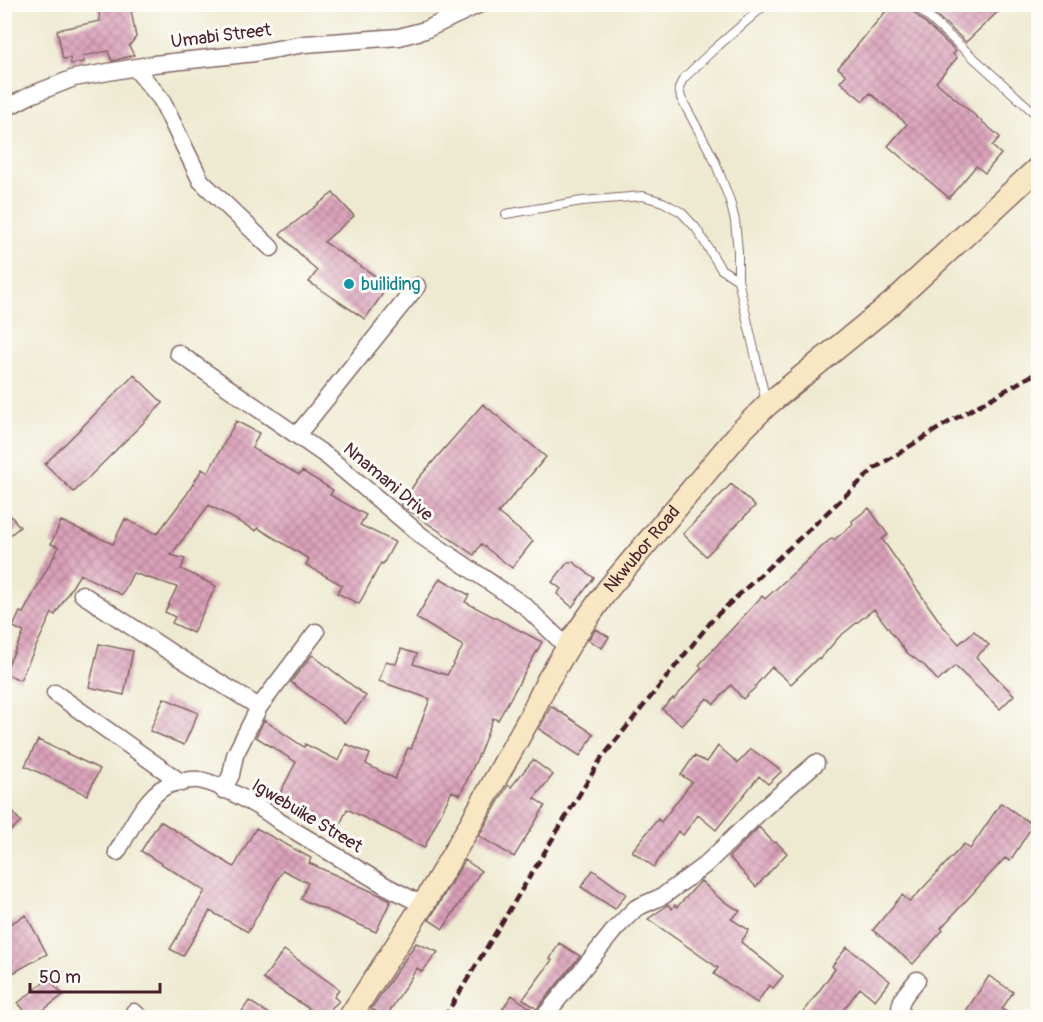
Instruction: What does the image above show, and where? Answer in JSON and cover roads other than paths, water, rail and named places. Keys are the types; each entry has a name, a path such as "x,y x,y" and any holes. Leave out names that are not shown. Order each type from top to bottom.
{"street":[{"name":"Umabi Street","path":"4,110 31,94 74,78 154,64 255,53 305,44 399,37 424,30 480,4"},
{"path":"135,68 161,99 201,182 271,248"},
{"name":"Nkwubor Road","path":"349,1017 423,905 472,822 548,680 608,589 741,431 767,405 892,303 1038,168"},
{"path":"297,435 417,286"},
{"name":"Nnamani Drive","path":"178,353 328,457 423,537 525,606 568,648"},
{"path":"82,594 259,707"},
{"path":"224,790 231,775 236,754 259,707 316,632"},
{"path":"55,693 182,783"},
{"path":"543,1017 616,928 636,908 663,896 705,865 764,808 816,764"},
{"name":"Igwebuike Street","path":"117,852 140,812 166,786 197,779 264,809 280,822 386,886 423,905"},
{"path":"903,1017 899,1008 900,1003 917,980"}],"lane":[{"path":"766,4 683,79 679,88 681,98 714,159 730,201 735,221 738,280 767,405"},
{"path":"915,4 1038,116"},
{"path":"506,214 582,201 643,196 663,202 681,212 696,228 721,269 738,280"}],"railway":[{"path":"444,1018 601,759 714,618 875,468 944,425 1038,372"}],"place":[{"name":"builiding","path":"349,284"}]}
